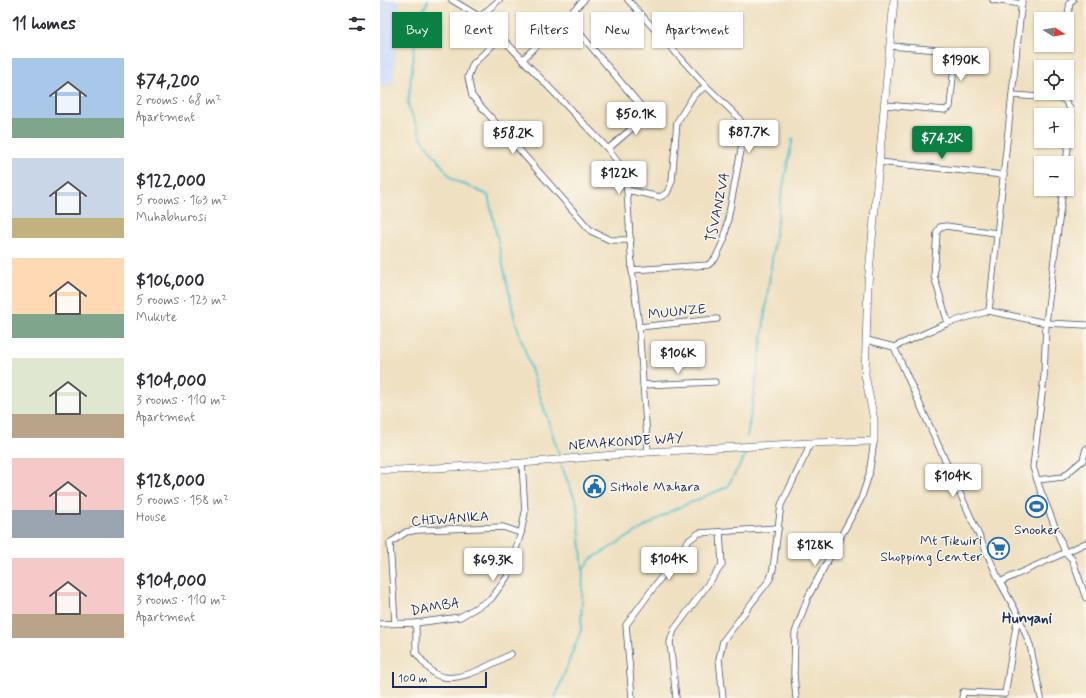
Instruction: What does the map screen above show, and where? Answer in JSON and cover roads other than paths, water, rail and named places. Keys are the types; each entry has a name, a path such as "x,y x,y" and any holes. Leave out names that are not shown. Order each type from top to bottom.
{"street":[{"path":"452,0 472,12"},
{"path":"486,12 499,0"},
{"path":"571,12 584,0"},
{"name":"TSVANZVA","path":"628,0 706,86 738,117 745,129 724,240 715,259 708,265 632,270"},
{"path":"796,698 794,674 795,633 808,597 861,499 868,475 874,441 874,420 865,376 868,284 891,46 894,0"},
{"path":"989,311 996,233 1004,175 1022,2 993,0"},
{"path":"1068,12 1070,2 1073,0"},
{"path":"583,37 646,112 645,116 608,149"},
{"path":"508,45 608,149 623,169 627,190 632,270 639,327 648,452"},
{"path":"885,105 945,110 950,107 955,56 951,51 891,46"},
{"path":"490,48 473,64 468,77 472,96 591,231 610,240 631,240"},
{"path":"522,60 534,48"},
{"path":"627,190 660,197 667,194 672,181 677,122 694,95 706,86"},
{"path":"1013,95 1064,99 1070,108 1071,124 1067,156"},
{"path":"879,162 1004,175"},
{"path":"1062,196 1046,323 1044,376 1033,467 1065,552 1072,559 1086,598"},
{"path":"948,323 934,276 937,232 940,227 946,226 996,233"},
{"path":"867,340 894,347 948,323 989,311 1046,323 1086,325"},
{"name":"MUUNZE","path":"639,327 717,319"},
{"path":"894,347 1000,582 1018,615 1030,645 1041,698"},
{"path":"643,385 715,382"},
{"name":"NEMAKONDE WAY","path":"380,470 522,463 648,452 874,441"},
{"path":"722,698 719,659 723,641 770,579 773,570 781,505 810,443"},
{"path":"1037,480 1063,477 1083,460 1086,449"},
{"name":"DAMBA","path":"380,624 416,623 460,617 491,599 507,577 521,533 525,512 522,463"},
{"name":"CHIWANIKA","path":"395,623 390,542 406,532 417,530 503,527 521,533"},
{"path":"632,698 626,625 688,541 699,534 778,528"},
{"path":"676,698 670,642 674,630 722,565 720,532"},
{"path":"1000,582 1086,543"},
{"path":"962,698 963,692 1005,694 1018,615"},
{"path":"416,623 416,653 434,673 446,678 472,673 512,654"}],"waterway":[{"path":"428,0 417,25 408,105 422,139 452,179 488,195 515,320 559,454"},
{"path":"747,437 778,216 793,138"},
{"path":"583,570 591,559 671,511 727,487 747,453"},
{"path":"555,698 581,630 583,570 577,504 561,465"}],"place":[{"name":"Sithole Mahara","path":"595,486"},
{"name":"Snooker","path":"1037,507"},
{"name":"Mt Tikwiri Shopping Center","path":"998,548"}],"district":[{"name":"Hunyani","path":"1027,618"}]}
